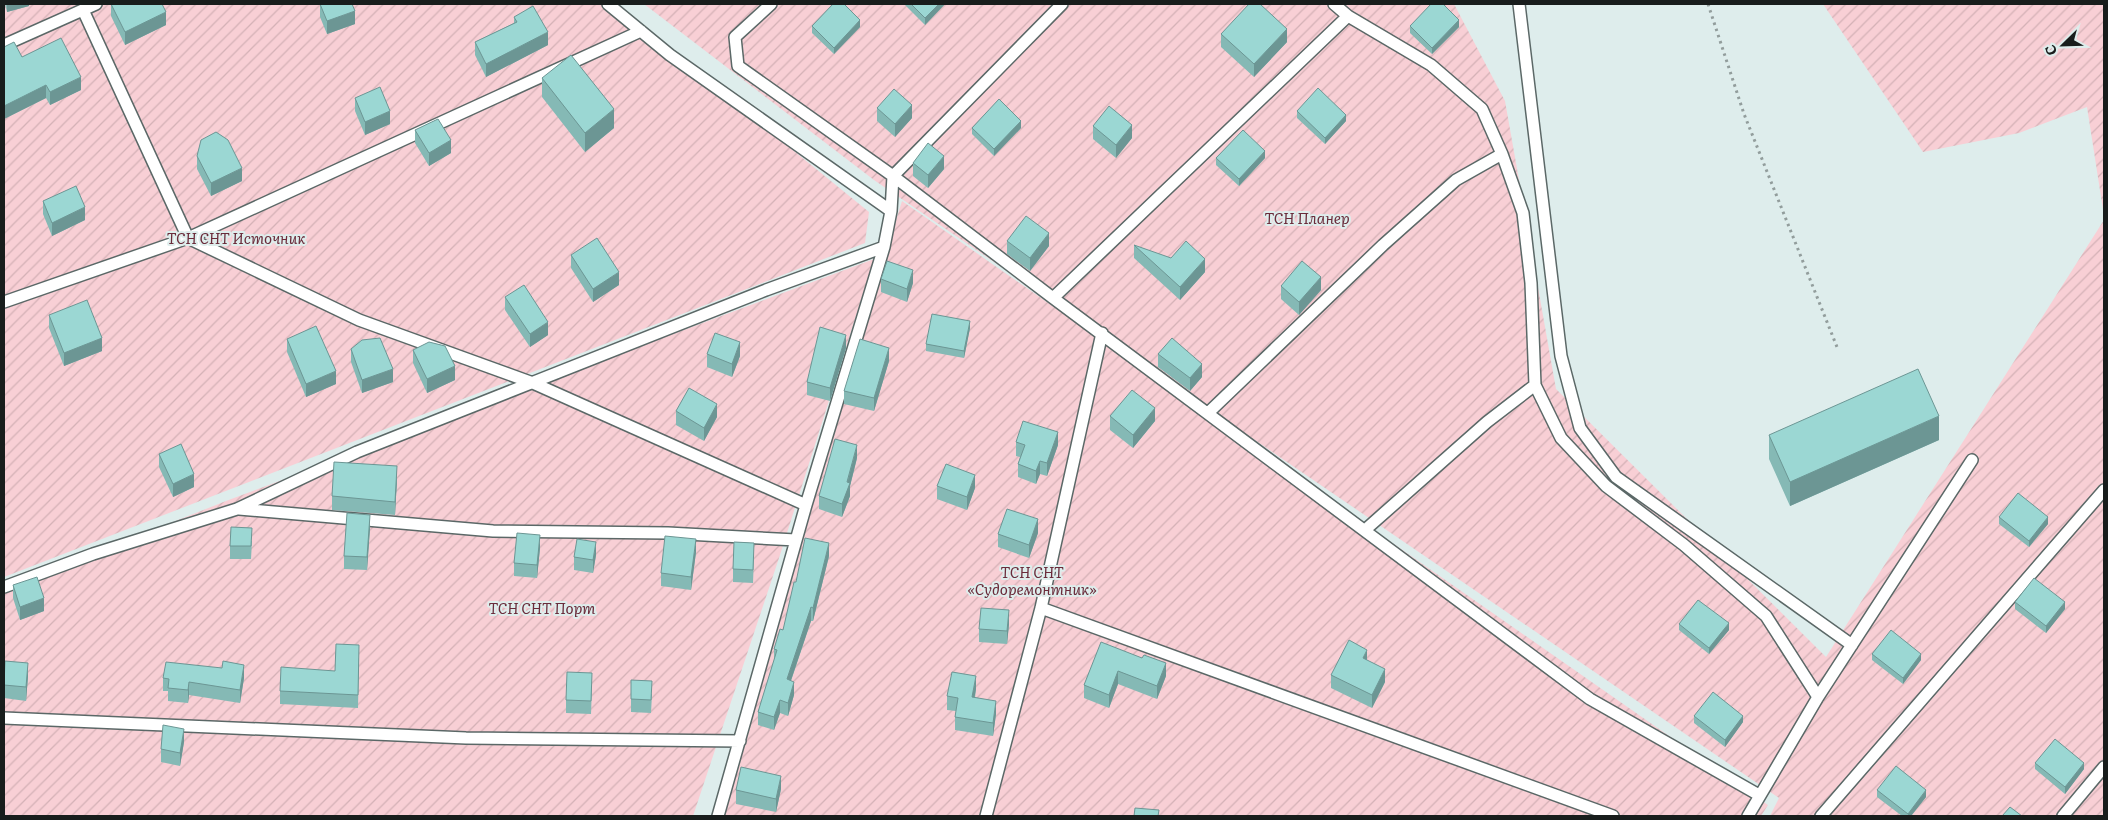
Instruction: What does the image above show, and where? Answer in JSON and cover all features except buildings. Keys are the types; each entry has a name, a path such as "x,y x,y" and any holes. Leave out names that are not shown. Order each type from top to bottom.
{"lane":[{"path":"4,45 96,4"},
{"path":"608,4 686,66 891,211"},
{"path":"771,4 736,37 738,66 893,176 1052,298 1102,333 1590,699 1759,795"},
{"path":"718,816 806,505 884,247 891,211 893,176 1062,4"},
{"path":"1334,4 1348,16 1432,65 1482,110 1502,154 1523,213 1531,283 1535,385 1561,438 1606,486 1684,545 1766,616 1818,697"},
{"path":"1519,4 1561,356 1580,428 1616,477 1852,644"},
{"path":"83,10 188,238 359,320 533,383 806,505"},
{"path":"1052,298 1348,16"},
{"path":"4,302 188,238 641,30"},
{"path":"1208,413 1383,246 1456,180 1502,154"},
{"path":"4,587 93,554 237,509 357,452 766,290 884,247"},
{"path":"986,816 1040,608 1102,333"},
{"path":"1364,530 1487,422 1535,385"},
{"path":"1748,816 1818,697 1972,460"},
{"path":"1822,816 2104,490"},
{"path":"237,509 493,531 668,533 796,540"},
{"path":"1040,608 1612,816"},
{"path":"4,718 466,738 740,741"},
{"path":"2063,816 2104,767"}],"path":[{"path":"1708,4 1744,114 1837,347"}],"green space":[{"name":"ТСН СНТ Источник","path":"4,4 613,4 869,212 865,243 4,577"},
{"name":"ТСН Планер","path":"644,4 1454,4 1505,101 1556,389 1826,657 2104,220 2104,816 1770,816 1779,798 874,180"},
{"path":"1823,4 2104,4 2104,216 2087,107 2019,133 1923,152"},
{"name":"ТСН СНТ «Судоремонтник»","path":"902,201 1768,805 1761,816 712,816"},
{"name":"ТСН СНТ Порт","path":"874,259 779,558 693,816 4,816 4,589 226,501"}]}
